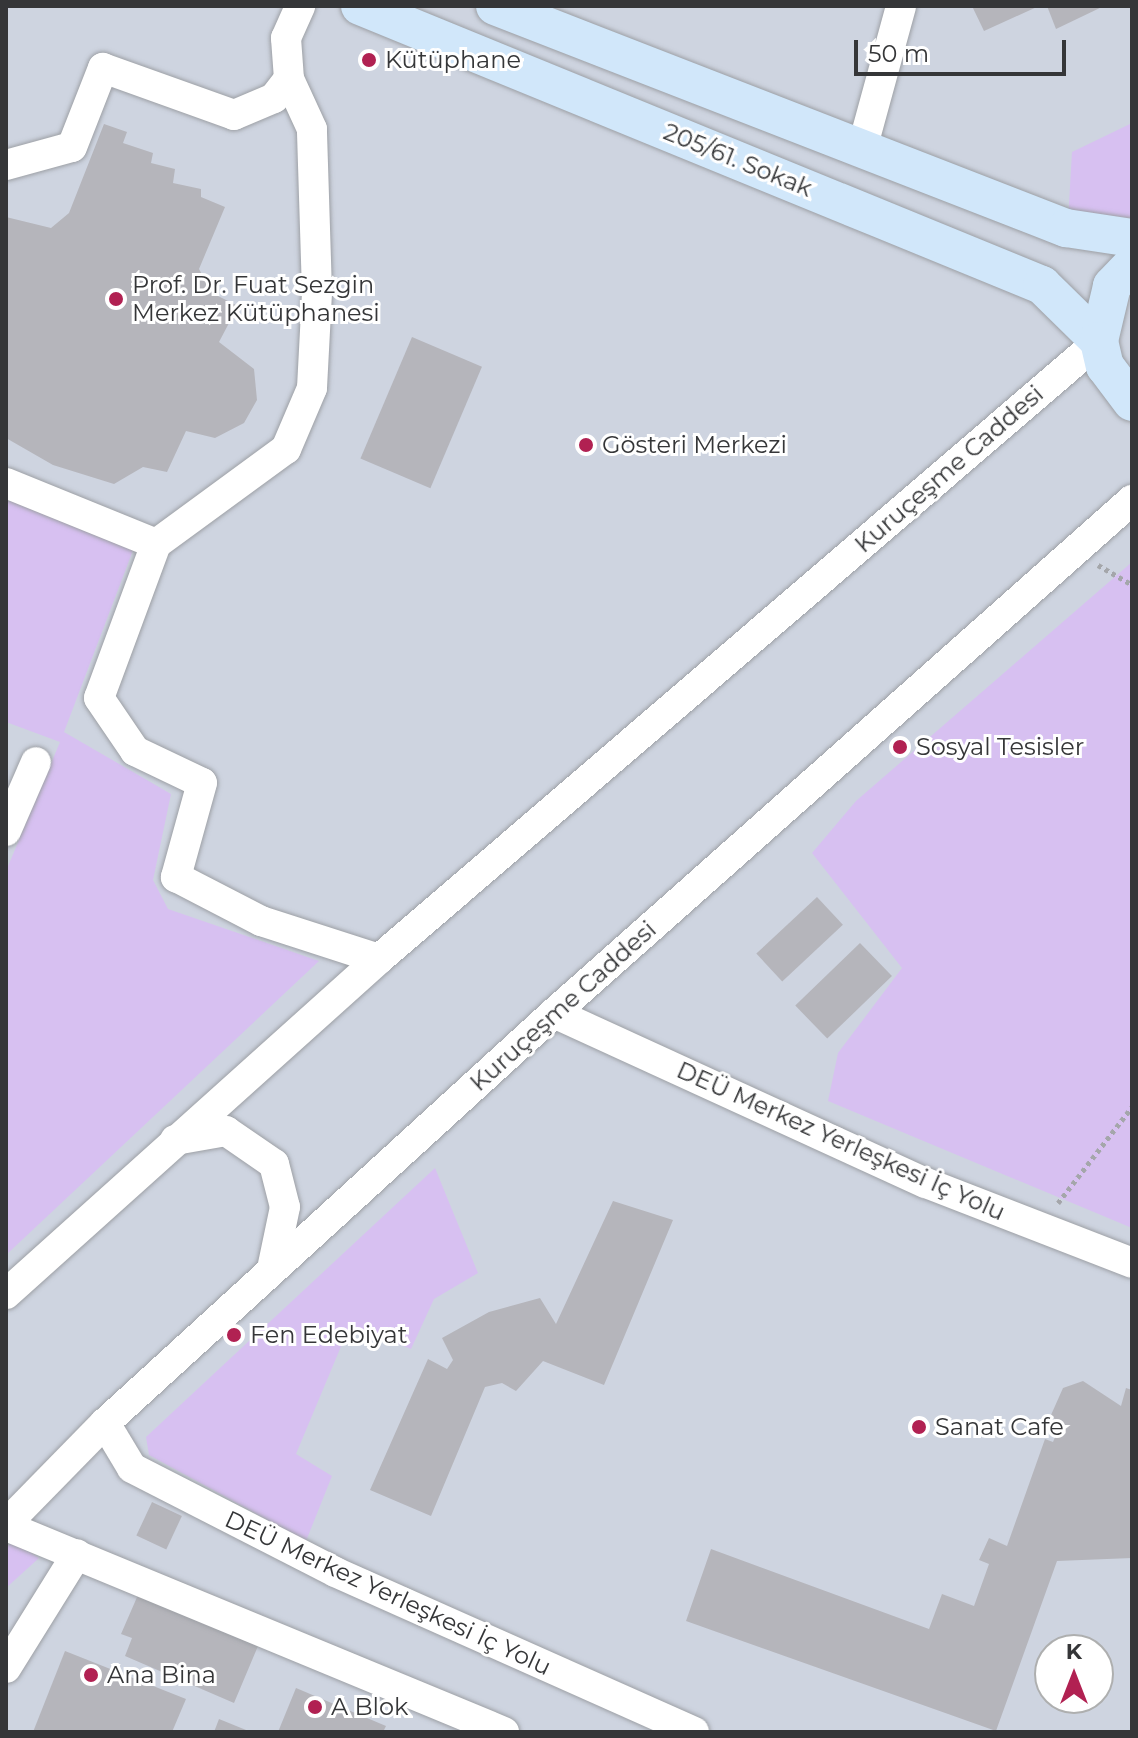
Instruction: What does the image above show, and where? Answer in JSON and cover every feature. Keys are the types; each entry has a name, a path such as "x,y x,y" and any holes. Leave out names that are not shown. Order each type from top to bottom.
{"main road":[{"name":"205/61. Sokak","path":"360,6 1042,285 1099,341"},
{"path":"514,9 1066,228 1132,238"},
{"path":"1132,265 1112,286 1099,341 1105,366 1132,402"}],"street":[{"path":"300,6 286,38 289,79 312,129 312,388 286,449 156,544 99,698 135,751 202,783 176,877 261,921 379,959"},
{"path":"862,149 901,6"},
{"path":"6,165 72,147 103,68 234,115 274,98 289,79"},
{"name":"Kuruçeşme Caddesi","path":"6,1294 379,959 1099,341"},
{"path":"6,483 156,544"},
{"name":"Kuruçeşme Caddesi","path":"6,1525 105,1423 272,1269 554,1013 1132,500"},
{"path":"6,831 36,762"},
{"name":"DEÜ Merkez Yerleşkesi İç Yolu","path":"554,1013 926,1183 1132,1263"},
{"path":"174,1140 226,1131 274,1164 285,1207 272,1269"},
{"name":"DEÜ Merkez Yerleşkesi İç Yolu","path":"105,1423 132,1468 335,1572 694,1732"},
{"path":"6,1525 504,1732"},
{"path":"6,1668 77,1554"}],"path":[{"path":"1045,1229 1132,1107"}],"shaded area":[{"path":"6,6 1132,6 1132,1732 6,1732"},
{"path":"1132,123 1132,225 1068,222 1072,152"},
{"path":"6,496 135,545 64,732 171,794 153,880 168,909 319,961 6,1255 6,871 60,742 6,722"},
{"path":"1132,562 1132,1228 828,1101 838,1053 902,968 812,853 856,801"},
{"path":"435,1168 478,1273 434,1299 411,1349 350,1325 296,1454 332,1476 306,1541 149,1455 146,1437"},
{"path":"13,1541 39,1558 6,1588 6,1548"}],"building":[{"path":"972,6 1039,6 984,31"},
{"path":"1047,6 1104,6 1056,29"},
{"name":"Prof. Dr. Fuat Sezgin Merkez Kütüphanesi","path":"104,124 127,132 123,143 153,153 151,163 175,169 173,183 201,189 201,197 225,207 199,269 212,293 238,306 219,342 254,369 257,400 244,423 215,438 186,431 167,472 143,467 114,484 53,465 6,438 6,217 51,228 69,213"},
{"path":"412,337 482,367 430,488 360,459"},
{"path":"817,897 843,925 782,981 756,954"},
{"path":"860,943 892,976 827,1039 795,1006"},
{"path":"613,1201 673,1220 604,1385 543,1361 516,1391 502,1383 485,1387 431,1516 370,1490 428,1359 447,1369 453,1360 442,1338 489,1312 540,1298 556,1324"},
{"path":"1083,1381 1121,1406 1126,1388 1132,1390 1132,1558 1057,1561 996,1731 686,1621 711,1549 929,1629 942,1594 974,1606 989,1564 979,1560 989,1538 1007,1546 1045,1439 1053,1442 1060,1425 1051,1415 1063,1388"},
{"path":"152,1502 182,1516 166,1549 136,1536"},
{"path":"141,1588 261,1639 234,1703 125,1656 132,1638 121,1634"},
{"name":"Ana Bina","path":"65,1651 186,1699 172,1732 33,1732"},
{"name":"A Blok","path":"296,1688 386,1726 383,1732 278,1732"},
{"path":"219,1719 251,1732 214,1732"}],"place":[{"name":"Kütüphane","path":"369,60"},
{"name":"Prof. Dr. Fuat Sezgin Merkez Kütüphanesi","path":"116,299"},
{"name":"Gösteri Merkezi","path":"586,445"},
{"name":"Sosyal Tesisler","path":"900,747"},
{"name":"Fen Edebiyat","path":"234,1335"},
{"name":"Sanat Cafe","path":"919,1427"},
{"name":"Ana Bina","path":"91,1675"},
{"name":"A Blok","path":"315,1707"}]}
